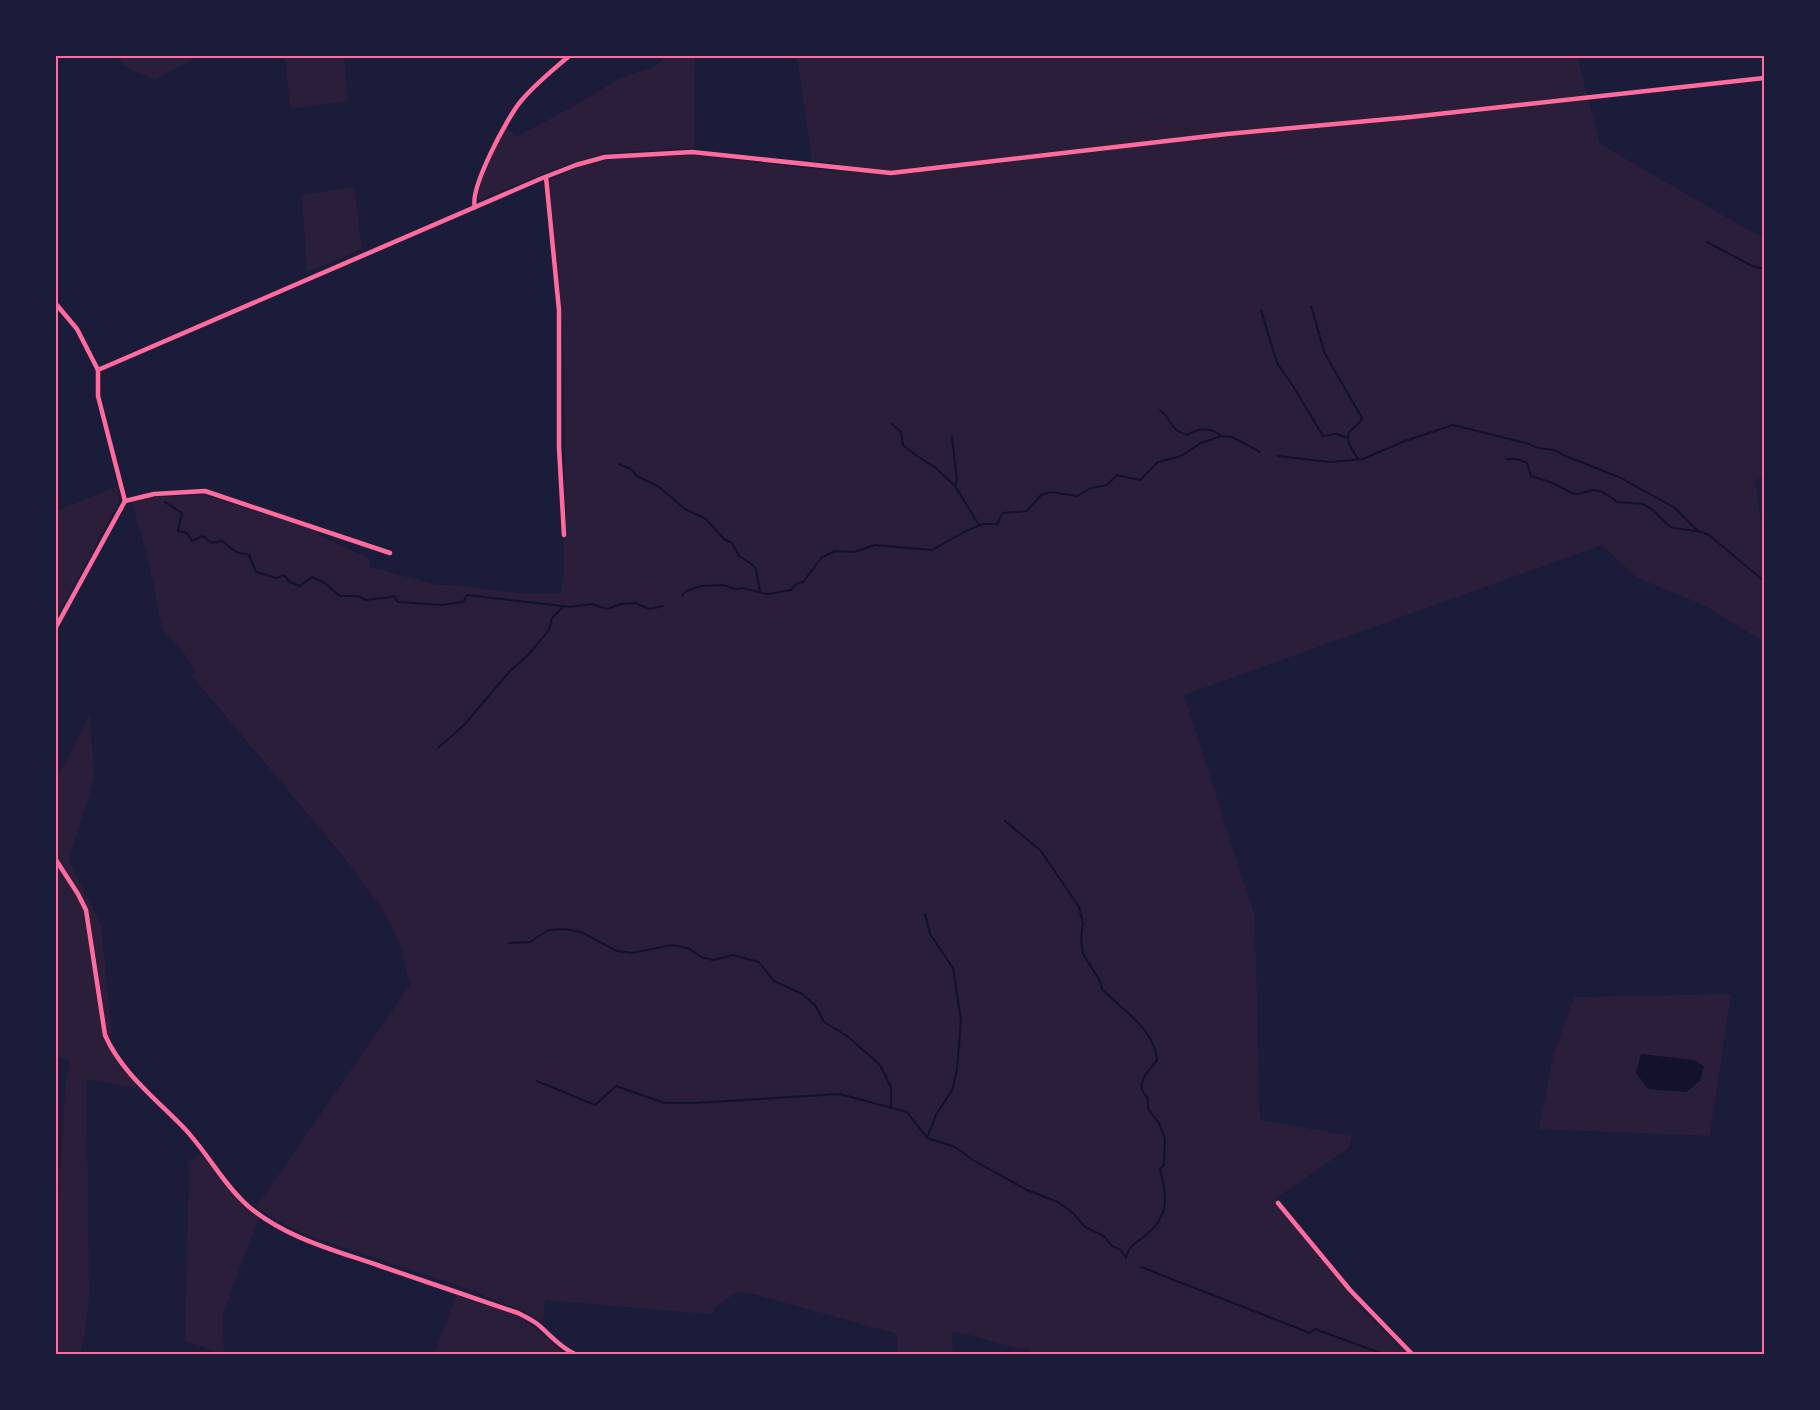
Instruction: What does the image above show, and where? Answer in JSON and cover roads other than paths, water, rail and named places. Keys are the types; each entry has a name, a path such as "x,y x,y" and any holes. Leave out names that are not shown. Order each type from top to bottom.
{"street":[{"path":"475,207 473,200 482,174 505,126 521,101 569,56"},
{"path":"98,370 546,177 605,157 692,152 891,173 1227,134 1411,117 1764,78"},
{"path":"546,177 559,310 560,447 564,535"},
{"path":"56,304 77,329 98,370 98,396 125,501 56,627"},
{"path":"125,501 154,494 205,491 390,553"},
{"path":"56,860 86,910 105,1035 110,1045 128,1072 186,1131 238,1196 270,1222 304,1240 518,1313 537,1324 567,1351 575,1354"},
{"path":"1278,1203 1357,1298 1413,1354"}],"waterway":[{"path":"1707,242 1752,266 1764,269"},
{"path":"1311,306 1325,354 1362,418 1348,436 1349,444 1358,459"},
{"path":"1261,310 1277,363 1323,436 1336,434 1348,438"},
{"path":"1160,410 1181,433 1187,435 1200,430 1209,430 1221,436"},
{"path":"892,424 901,432 903,445 936,468 955,486 979,525"},
{"path":"1278,456 1330,462 1363,459 1405,441 1453,425 1534,447 1555,450 1619,477 1675,508 1698,531 1709,535 1764,581"},
{"path":"682,596 686,591 701,586 723,585 767,594 791,590 796,584 803,582 822,557 835,551 854,552 875,545 932,550 983,524 997,524 1003,513 1027,511 1041,495 1050,492 1077,496 1091,488 1107,485 1117,475 1140,480 1158,462 1181,456 1201,443 1221,436 1232,437 1260,452"},
{"path":"952,437 957,480 955,486"},
{"path":"1506,459 1517,459 1527,463 1531,476 1553,483 1572,493 1601,491 1617,502 1643,504 1673,528 1697,531"},
{"path":"619,464 659,487 685,509 706,519 724,539 732,543 739,556 753,565 760,592"},
{"path":"165,502 182,513 178,531 187,533 192,541 203,536 212,543 222,541 236,552 249,555 256,572 277,578 284,575 290,582 300,586 312,577 323,582 340,596 358,596 366,600 394,596 398,602 442,605 463,602 467,595 571,607 592,604 607,609 621,604 635,603 650,609 663,606"},
{"path":"438,748 464,725 510,671 528,655 549,630 552,618 564,606"},
{"path":"1005,821 1041,851 1079,907 1083,923 1081,939 1083,954 1100,981 1102,989 1144,1029 1155,1049 1157,1060 1146,1074 1142,1088 1148,1098 1148,1109 1159,1123 1165,1139 1164,1165 1160,1169 1165,1205 1160,1220 1132,1246 1126,1258"},
{"path":"925,914 930,934 953,968 961,1020 957,1071 952,1090 936,1115 927,1138"},
{"path":"509,943 530,942 548,930 564,929 581,932 617,951 632,953 673,945 690,949 701,957 713,960 733,955 759,962 774,981 802,994 815,1005 824,1022 847,1036 880,1065 891,1087 891,1106"},
{"path":"537,1081 595,1105 616,1086 665,1103 840,1094 907,1112 927,1138 955,1147 973,1160 1027,1190 1058,1202 1074,1214 1085,1227 1104,1236 1112,1246 1121,1250 1126,1258"},
{"path":"1141,1267 1310,1333 1315,1329 1383,1354"}]}
